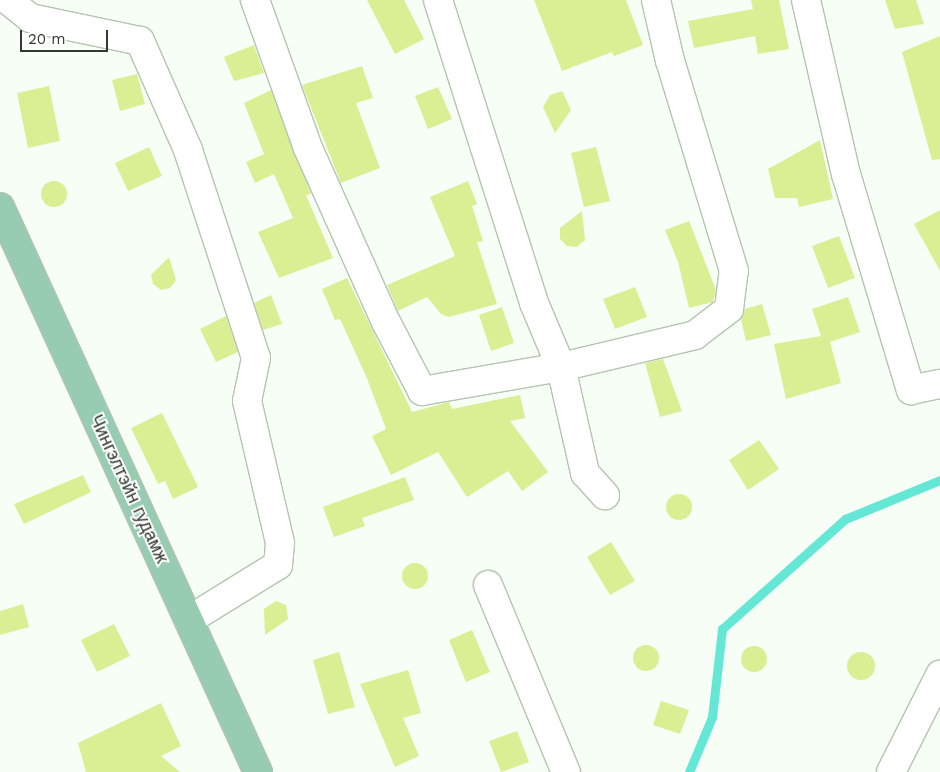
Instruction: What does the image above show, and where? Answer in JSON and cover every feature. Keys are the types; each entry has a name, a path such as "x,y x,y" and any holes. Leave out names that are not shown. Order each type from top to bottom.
{"main road":[{"name":"Чингэлтэйн гудамж","path":"0,206 258,772"}],"street":[{"path":"8,0 30,18 140,40 188,150 256,358 247,401 280,542 278,565 188,620"},
{"path":"255,0 308,148 386,322 422,391 561,367 695,334 729,309 734,271 670,61 656,0"},
{"path":"438,0 534,303 561,367 585,473 605,495"},
{"path":"806,0 846,174 911,390 940,384"},
{"path":"488,585 566,772"},
{"path":"891,772 940,675"}],"building":[{"path":"367,0 404,0 424,39 395,54"},
{"path":"534,0 626,0 643,45 614,56 612,52 562,71"},
{"path":"751,0 779,0 789,49 758,54 755,36 694,48 688,21 753,9"},
{"path":"885,0 916,0 924,24 895,29"},
{"path":"940,36 940,159 932,160 902,52"},
{"path":"254,45 264,73 234,81 224,57"},
{"path":"362,66 373,98 356,103 380,168 341,183 302,85"},
{"path":"137,74 145,104 120,111 112,80"},
{"path":"49,86 60,141 28,148 17,93"},
{"path":"438,87 452,119 428,129 415,96"},
{"path":"271,90 311,194 306,195 333,258 279,278 258,232 293,218 274,174 255,183 246,162 264,154 244,103"},
{"path":"562,91 571,110 555,133 543,107 550,95"},
{"path":"820,140 833,199 799,207 797,198 775,198 768,169"},
{"path":"149,147 162,176 128,191 115,163"},
{"path":"596,147 610,201 584,207 571,153"},
{"path":"54,181 63,185 67,194 63,203 54,207 45,203 41,194 45,185"},
{"path":"468,181 477,204 472,206 483,241 477,242 497,304 449,317 441,314 427,297 398,311 387,285 455,256 430,197"},
{"path":"940,210 940,271 914,224"},
{"path":"582,211 585,240 577,247 567,246 560,239 560,228"},
{"path":"689,221 716,290 713,302 689,308 678,262 665,230"},
{"path":"839,236 855,278 828,288 812,246"},
{"path":"169,257 176,280 170,288 161,290 153,284 151,275"},
{"path":"347,278 412,412 449,402 452,409 520,395 525,418 510,421 548,472 522,491 508,471 467,497 438,452 391,475 372,436 386,429 366,376 340,319 335,320 322,289"},
{"path":"635,287 647,317 615,329 603,299"},
{"path":"271,295 282,324 263,330 254,303"},
{"path":"848,297 860,332 830,342 841,383 786,399 774,344 821,336 812,309"},
{"path":"762,304 771,335 746,341 741,319 745,309"},
{"path":"502,307 514,343 491,351 479,315"},
{"path":"226,316 238,352 216,362 200,329"},
{"path":"663,359 682,411 660,417 645,363"},
{"path":"162,413 198,487 173,499 165,481 158,484 131,428"},
{"path":"759,440 779,469 748,490 729,460"},
{"path":"83,475 91,492 24,524 14,504"},
{"path":"405,477 414,500 362,518 365,526 334,537 323,507"},
{"path":"679,494 688,498 692,507 688,516 679,520 670,516 666,507 670,498"},
{"path":"611,542 635,581 610,595 587,557"},
{"path":"415,563 425,566 428,576 425,586 415,589 405,586 402,576 405,566"},
{"path":"276,601 286,605 288,619 265,635 264,609"},
{"path":"23,604 29,627 0,635 0,611"},
{"path":"114,624 130,656 97,672 81,640"},
{"path":"472,630 490,672 466,682 449,640"},
{"path":"646,645 655,649 659,658 655,667 646,671 637,667 633,658 637,649"},
{"path":"754,646 763,650 767,659 763,668 754,672 745,668 741,659 745,650"},
{"path":"339,652 355,707 328,714 313,660"},
{"path":"861,652 871,656 875,666 871,676 861,680 851,676 847,666 851,656"},
{"path":"408,670 421,713 403,718 419,756 395,767 360,684"},
{"path":"661,701 689,710 680,734 653,725"},
{"path":"161,703 181,746 161,756 180,772 86,772 78,743"},
{"path":"517,731 529,762 501,772 489,741"}],"waterway":[{"path":"689,772 712,717 722,629 845,519 940,480"}]}
